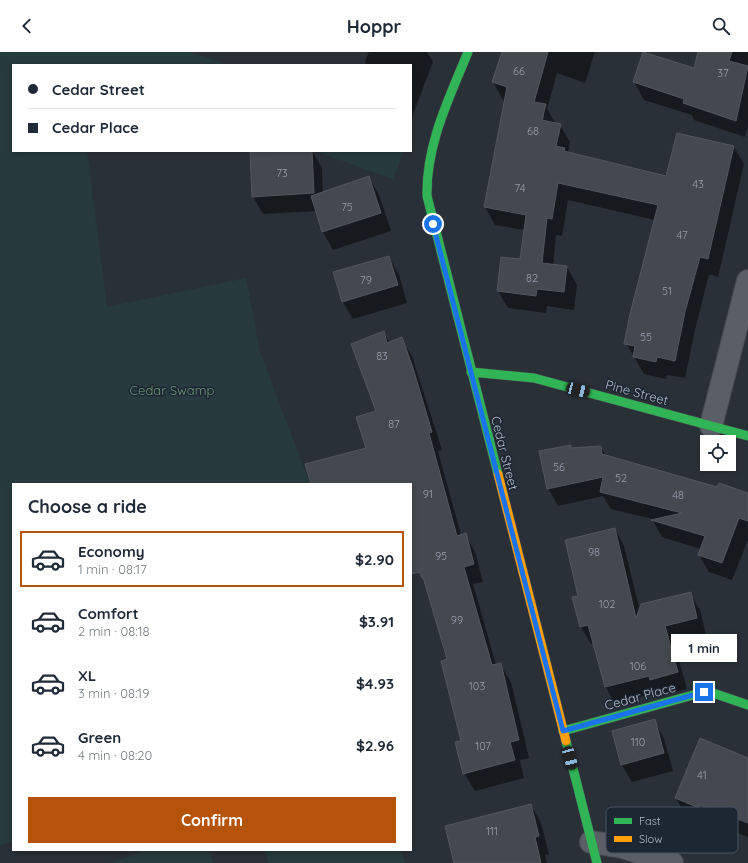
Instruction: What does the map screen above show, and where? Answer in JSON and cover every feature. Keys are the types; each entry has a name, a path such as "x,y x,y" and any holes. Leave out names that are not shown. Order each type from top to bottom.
{"street":[{"name":"Cedar Street","path":"468,52 431,145 428,158 426,183 430,209 597,863"},
{"path":"711,426 748,281"},
{"name":"Pine Street","path":"471,372 505,374 534,378 748,436"},
{"name":"Cedar Place","path":"563,731 704,692 713,693 748,705"},
{"path":"591,842 606,844"},
{"path":"641,853 672,863"}],"green space":[{"name":"Cedar Swamp","path":"0,52 192,52 225,64 12,64 12,152 87,152 107,307 246,278 260,352 310,483 12,483 12,841 0,846"},
{"path":"317,152 404,152 393,179"},
{"path":"144,851 210,851 213,863 110,863"},
{"path":"265,851 402,851 405,863 268,863"}],"building":[{"path":"502,52 548,52 534,102 546,104 542,120 561,124 556,146 565,148 564,151 666,176 677,133 734,146 708,259 700,257 685,312 675,361 657,357 656,362 633,357 635,346 624,344 630,314 658,205 558,183 552,219 547,218 542,263 567,266 564,292 537,289 536,296 497,291 501,257 520,259 526,215 484,207 507,87 492,82"},
{"path":"643,52 694,68 698,52 732,52 729,61 748,66 736,121 683,103 684,99 633,82"},
{"path":"250,152 312,152 314,193 252,197"},
{"path":"369,176 381,213 322,232 311,196"},
{"path":"389,256 398,285 342,302 333,272"},
{"path":"384,331 387,343 402,337 432,432 429,433 457,536 466,533 474,564 464,567 492,665 501,663 519,740 510,742 515,760 463,774 455,742 461,741 441,661 447,659 423,577 422,578 420,572 412,574 412,483 311,483 305,464 366,448 356,417 376,411 351,344"},
{"path":"571,445 571,448 601,446 602,454 717,487 719,483 748,493 748,521 739,518 722,563 698,555 705,536 651,520 682,513 600,492 603,477 547,489 539,451"},
{"path":"615,528 636,618 641,604 691,592 697,618 665,626 678,672 650,680 649,676 605,687 588,625 580,627 572,597 578,596 565,540"},
{"path":"655,719 664,753 621,765 612,731"},
{"path":"700,738 748,758 748,823 738,819 738,807 705,807 700,805 699,807 697,807 675,798"},
{"path":"531,804 539,836 535,837 541,863 454,863 445,826"}],"traffic: fast":[{"path":"468,52 440,122 430,158 427,196 498,474"},
{"path":"471,372 534,378 748,436"},
{"path":"563,731 704,692 713,693 748,705"},
{"path":"566,741 597,863"}],"traffic: slow":[{"path":"498,474 566,741"}],"route":[{"path":"433,224 563,731 704,692"}]}
